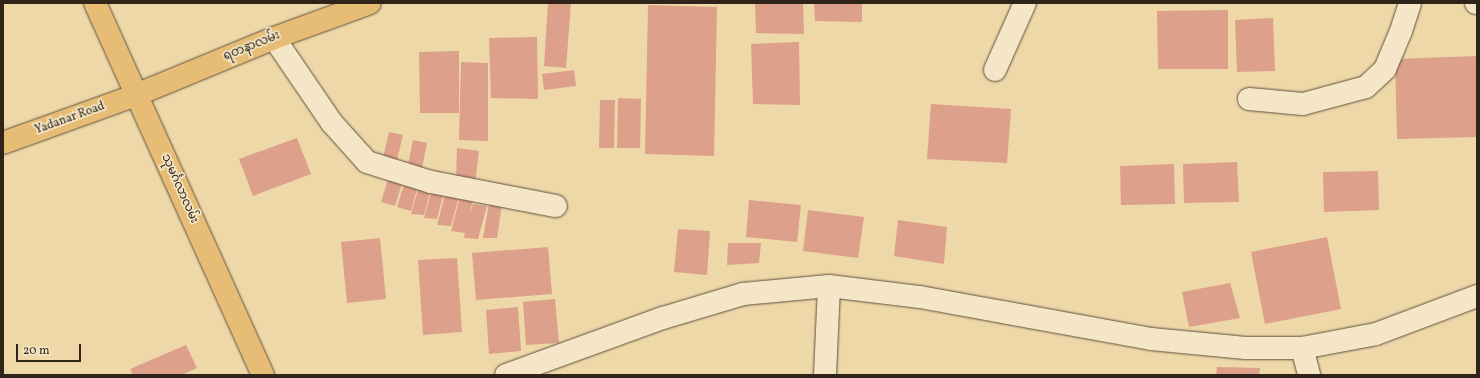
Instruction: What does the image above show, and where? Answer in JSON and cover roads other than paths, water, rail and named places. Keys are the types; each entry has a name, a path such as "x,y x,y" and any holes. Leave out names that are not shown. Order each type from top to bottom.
{"main road":[{"name":"သုမင်္ဂလာလမ်း","path":"95,3 263,375"},
{"name":"ရတနာလမ်း","path":"136,95 274,38 370,3"},
{"name":"Yadanar Road","path":"3,143 136,95"}],"street":[{"path":"995,70 1025,3"},
{"path":"1249,99 1303,104 1366,87 1385,69 1401,31 1410,3"},
{"path":"274,38 332,123 367,162 431,182 556,206"},
{"path":"826,375 829,286"},
{"path":"506,375 663,318 743,294 829,286 920,297 1151,339 1246,348 1302,348 1376,334 1477,296"},
{"path":"1302,348 1309,375"}]}
